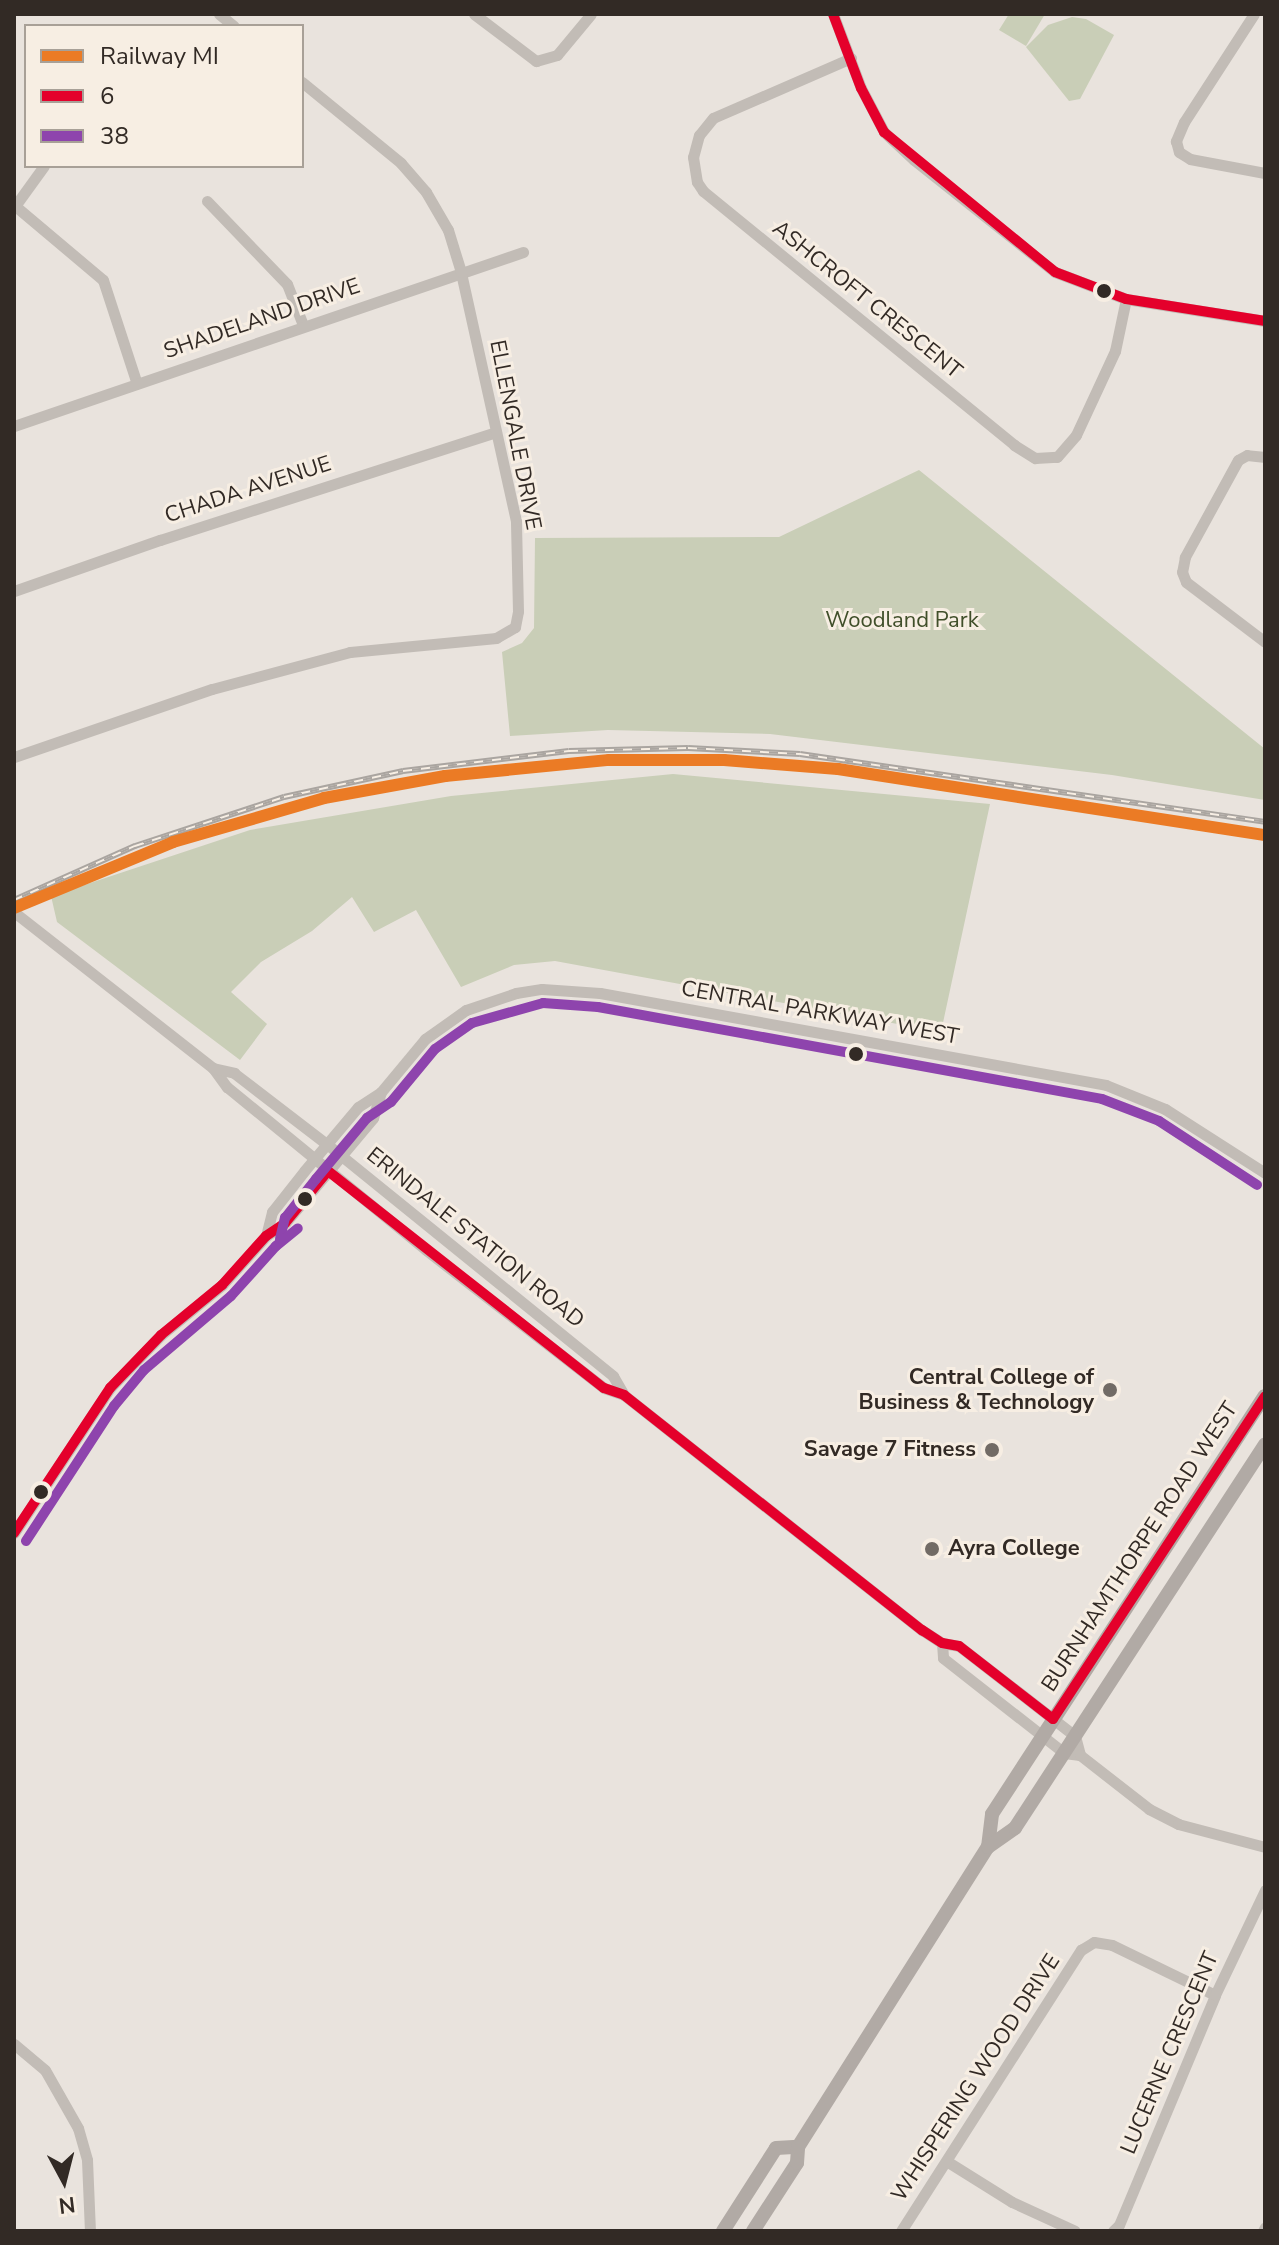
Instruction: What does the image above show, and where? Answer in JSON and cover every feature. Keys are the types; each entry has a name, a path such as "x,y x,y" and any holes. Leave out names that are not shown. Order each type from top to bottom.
{"main road":[{"name":"BURNHAMTHORPE ROAD WEST","path":"988,1847 992,1814 1265,1396"},
{"name":"BURNHAMTHORPE ROAD WEST","path":"753,2231 797,2163 798,2147 988,1847 1015,1828 1265,1444"},
{"path":"724,2231 776,2148 798,2147"}],"street":[{"path":"474,14 536,61 557,55 591,14"},
{"path":"833,14 868,102 884,132 914,160 1055,272 1126,299 1265,321"},
{"path":"1254,14 1184,122 1176,141 1179,152 1190,159 1265,173"},
{"name":"ASHCROFT CRESCENT","path":"851,58 713,118 699,135 693,157 703,191 1014,445 1035,458 1057,457 1076,435 1115,351 1126,299"},
{"name":"ELLENGALE DRIVE","path":"14,757 212,689 350,652 496,638 515,627 518,611 516,521 461,272 448,230 426,192 401,163 304,84"},
{"path":"42,168 14,206 103,280 137,384"},
{"path":"207,201 287,284 303,325"},
{"name":"SHADELAND DRIVE","path":"14,426 523,252"},
{"name":"CHADA AVENUE","path":"14,591 160,540 496,432"},
{"path":"1265,457 1247,455 1234,467 1185,557 1182,572 1186,582 1265,642"},
{"name":"ERINDALE STATION ROAD","path":"14,912 213,1068 227,1087 314,1160 604,1388 624,1395 942,1643 959,1646 1075,1736"},
{"name":"CENTRAL PARKWAY WEST","path":"266,1236 272,1212 358,1107 381,1092 425,1039 466,1010 516,993 570,989 1106,1085 1165,1109 1265,1173"},
{"name":"ERINDALE STATION ROAD","path":"213,1068 234,1073 342,1156 613,1376 624,1395"},
{"name":"CENTRAL PARKWAY WEST","path":"14,1533 110,1388 152,1343 222,1285 266,1236 285,1223 373,1118 381,1092"},
{"name":"ERINDALE STATION ROAD","path":"942,1643 943,1658 1064,1753"},
{"path":"1075,1736 1080,1755"},
{"path":"1064,1753 1080,1755 1149,1809 1178,1824 1265,1847"},
{"name":"LUCERNE CRESCENT","path":"1113,2231 1215,1995 1265,1890"},
{"name":"WHISPERING WOOD DRIVE","path":"901,2231 1081,1950 1094,1942 1112,1945 1215,1995"},
{"path":"14,2044 45,2070 78,2128 87,2160 90,2231"},
{"path":"948,2162 1012,2202 1075,2231"}],"green space":[{"path":"1009,14 1045,14 1026,46 999,30"},
{"path":"1072,17 1086,19 1114,35 1080,99 1069,101 1026,47 1048,25"},
{"name":"Woodland Park","path":"919,470 1265,749 1265,800 1112,775 770,734 608,730 510,736 502,652 522,643 534,628 535,538 779,537"},
{"path":"673,774 990,804 941,1032 555,961 514,965 461,987 416,910 374,932 352,897 312,931 261,962 231,992 267,1024 240,1060 57,922 51,896 250,830 451,796"}],"railway":[{"path":"14,900 135,846 284,797 403,771 569,751 688,748 800,754 1265,822"}],"rail line":[{"name":"MI","path":"14,908 173,842 324,798 445,776 609,760 724,760 838,769 1265,835"}],"transit line":[{"name":"6","path":"833,14 861,88 884,132 1055,272 1126,299 1265,321"},
{"name":"38","path":"280,1239 285,1218 316,1179 367,1118 391,1102 435,1049 472,1023 543,1003 598,1007 1102,1099 1159,1121 1257,1185"},
{"name":"6","path":"14,1533 110,1388 161,1335 222,1285 266,1236 285,1223 328,1171 604,1388 624,1395 922,1630 942,1643 959,1646 1053,1719 1265,1396"},
{"name":"38","path":"26,1541 114,1406 144,1370 231,1296 276,1246 298,1228"}],"place":[{"name":"Central College of Business & Technology","path":"1110,1390"},
{"name":"Savage 7 Fitness","path":"992,1450"},
{"name":"Ayra College","path":"932,1549"}]}
